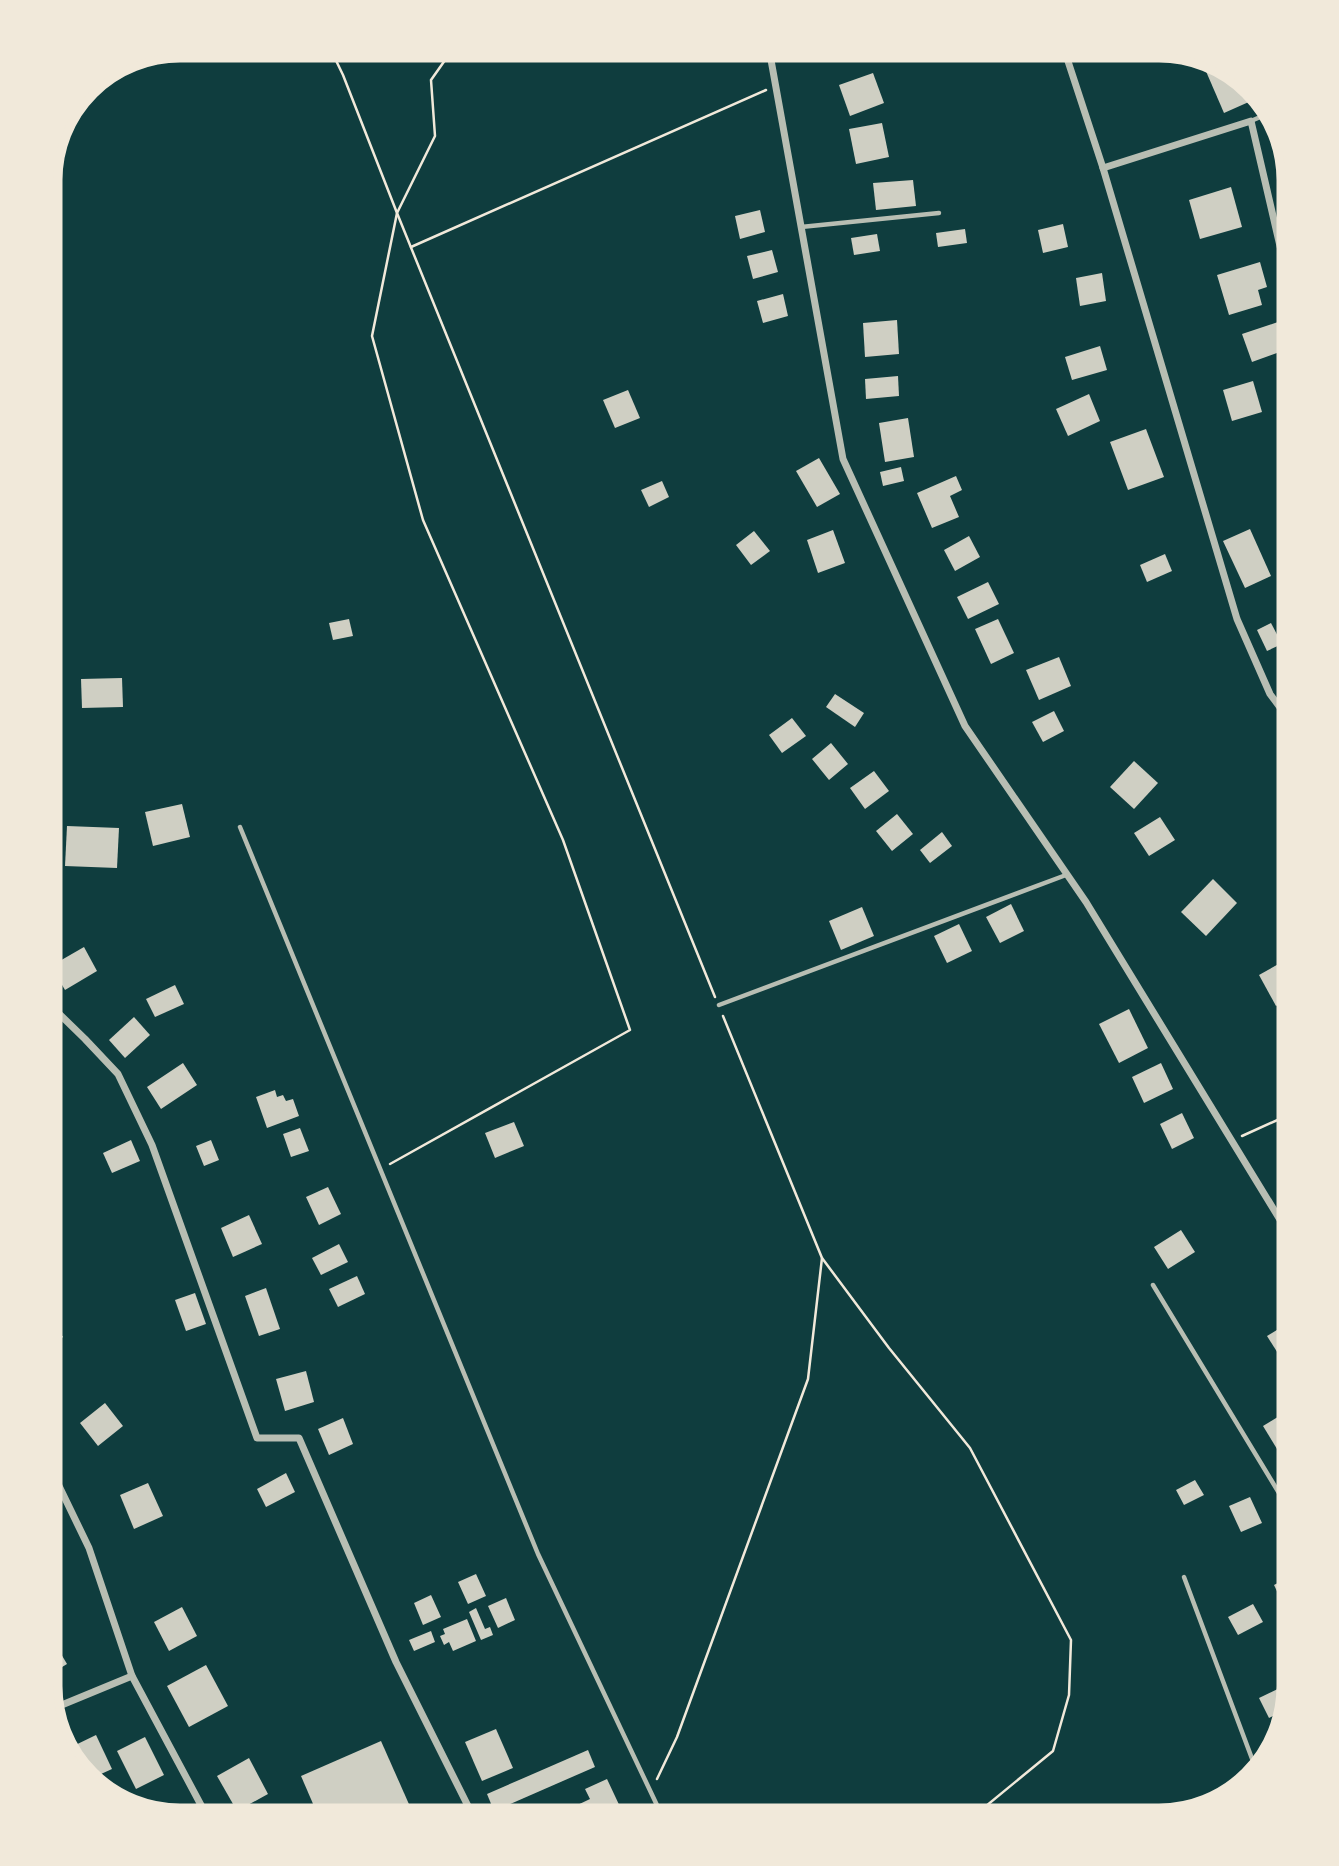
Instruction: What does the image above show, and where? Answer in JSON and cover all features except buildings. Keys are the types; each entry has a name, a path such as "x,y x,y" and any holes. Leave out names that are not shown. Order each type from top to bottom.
{"street":[{"path":"770,58 843,459 965,726 1086,902 1281,1221"},
{"path":"1067,58 1103,168 1237,619 1270,694 1281,709"},
{"path":"1103,168 1251,121 1281,250"},
{"path":"58,1013 118,1074 152,1145 257,1438 299,1438 396,1662 469,1808"},
{"path":"58,1484 89,1548 132,1676 203,1808"},
{"path":"60,1706 132,1676"}],"lane":[{"path":"1251,121 1263,116"},
{"path":"801,228 939,213"},
{"path":"240,827 538,1554 659,1808"},
{"path":"719,1005 1067,875"},
{"path":"1153,1284 1281,1496"},
{"path":"1184,1577 1254,1763"}],"path":[{"path":"335,58 822,1258 889,1349 970,1448 1070,1640 1069,1695 1053,1751 985,1808"},
{"path":"382,1168 630,1030 563,840 423,520 372,336 397,213 435,136 431,80 447,58"},
{"path":"411,247 776,86"},
{"path":"1232,1141 1281,1119"},
{"path":"654,1796 654,1785 677,1737 808,1379 822,1258"}]}
